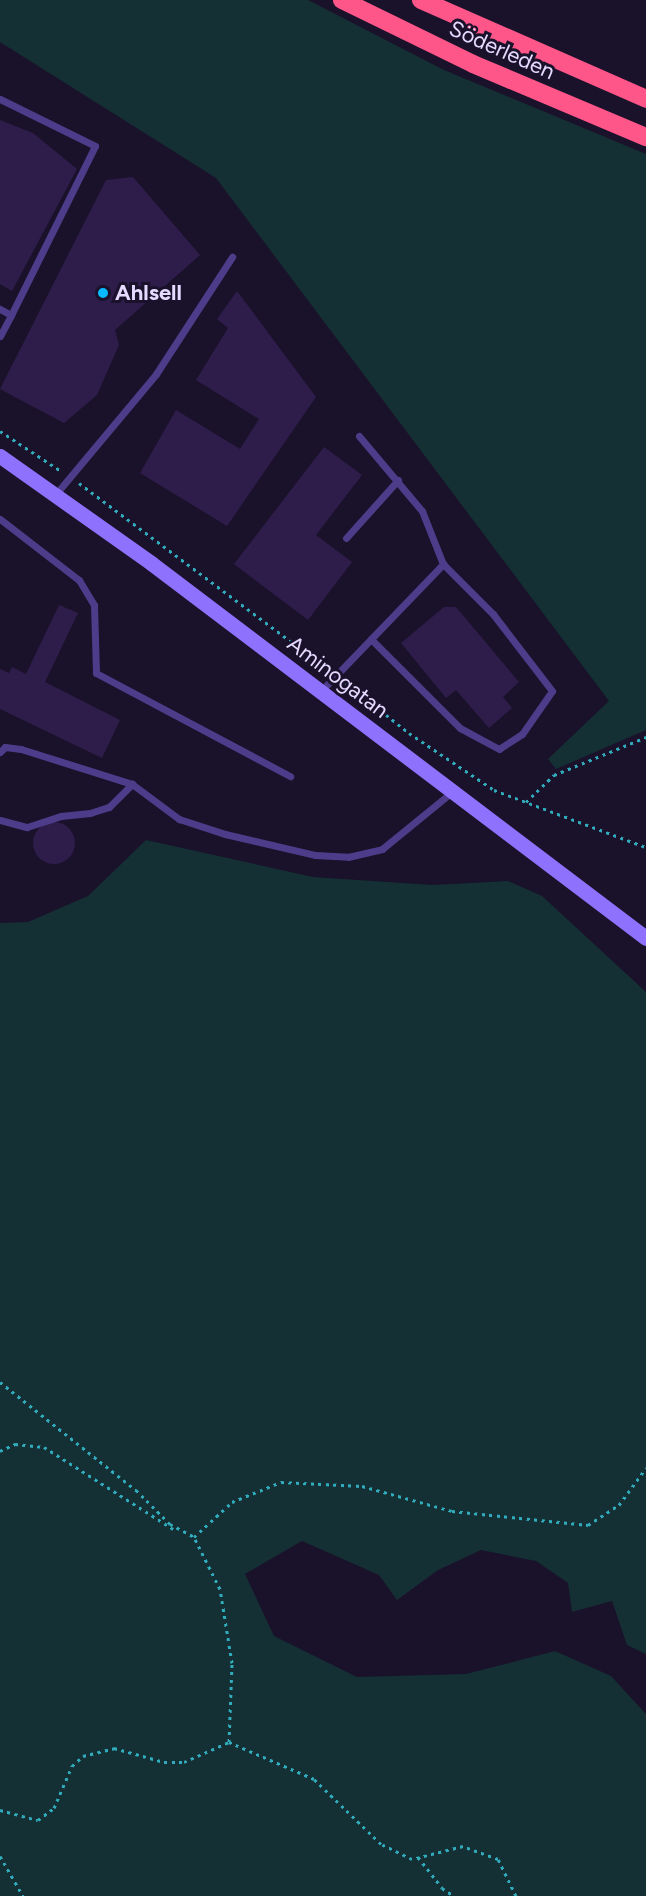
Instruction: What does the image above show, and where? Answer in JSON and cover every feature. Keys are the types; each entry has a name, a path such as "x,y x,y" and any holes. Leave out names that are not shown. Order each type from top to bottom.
{"highway":[{"name":"Söderleden","path":"342,0 473,64 646,137"},
{"name":"Söderleden","path":"421,0 646,99"}],"street":[{"name":"Aminogatan","path":"0,456 320,692 646,938"}],"lane":[{"path":"0,99 95,146 0,336"},
{"path":"55,495 156,374 232,257"},
{"path":"0,309 11,315"},
{"path":"359,436 422,511 443,564 493,614 552,692 522,734 506,747 484,744 460,728 371,639"},
{"path":"346,538 398,480"},
{"path":"0,519 79,580 94,605 96,673 290,776"},
{"path":"320,692 443,564"},
{"path":"0,752 4,747 21,749 132,784 179,819 315,855 348,857 382,849 452,792"},
{"path":"0,820 27,828 61,816 90,813 109,807 132,784"}],"path":[{"path":"0,431 69,477 460,769 525,803 646,847"},
{"path":"525,803 554,775 646,737"},
{"path":"0,1382 136,1490 183,1534"},
{"path":"0,1451 15,1444 44,1446 183,1534 194,1537 220,1589 232,1663 229,1743"},
{"path":"194,1537 232,1502 281,1482 362,1486 452,1511 588,1525 619,1505 646,1468"},
{"path":"0,1810 38,1820 54,1808 72,1766 83,1756 114,1748 164,1762 184,1762 229,1743 314,1779 381,1844 412,1859 462,1846 498,1859 516,1896"},
{"path":"0,1856 23,1896"},
{"path":"418,1857 442,1888 454,1896"}],"green space":[{"path":"0,0 308,0 444,70 646,154 646,730 556,769 548,759 609,701 216,178 0,42"},
{"path":"146,840 313,877 433,885 508,881 542,896 646,992 646,1654 627,1645 612,1601 572,1612 568,1583 536,1561 481,1550 438,1570 397,1600 379,1575 302,1541 245,1574 274,1636 357,1677 466,1674 555,1651 611,1676 646,1714 646,1896 0,1896 0,923 28,922 88,896"}],"building":[{"path":"0,120 33,133 77,169 12,291 0,284"},
{"name":"Ahlsell","path":"133,177 200,255 115,330 119,345 97,395 64,423 0,389 106,180"},
{"path":"237,291 316,397 227,526 140,473 176,410 240,449 259,419 196,380 228,328 217,319"},
{"path":"324,447 362,475 316,535 352,562 308,620 234,564"},
{"path":"59,605 78,613 45,682 120,720 102,758 0,709 0,669 9,673 12,667 26,674"},
{"path":"444,607 456,607 519,682 503,697 512,708 489,728 456,690 446,698 401,643"},
{"path":"54,822 69,828 75,843 69,858 54,864 39,858 33,843 39,828"}],"place":[{"name":"Ahlsell","path":"103,293"}]}
